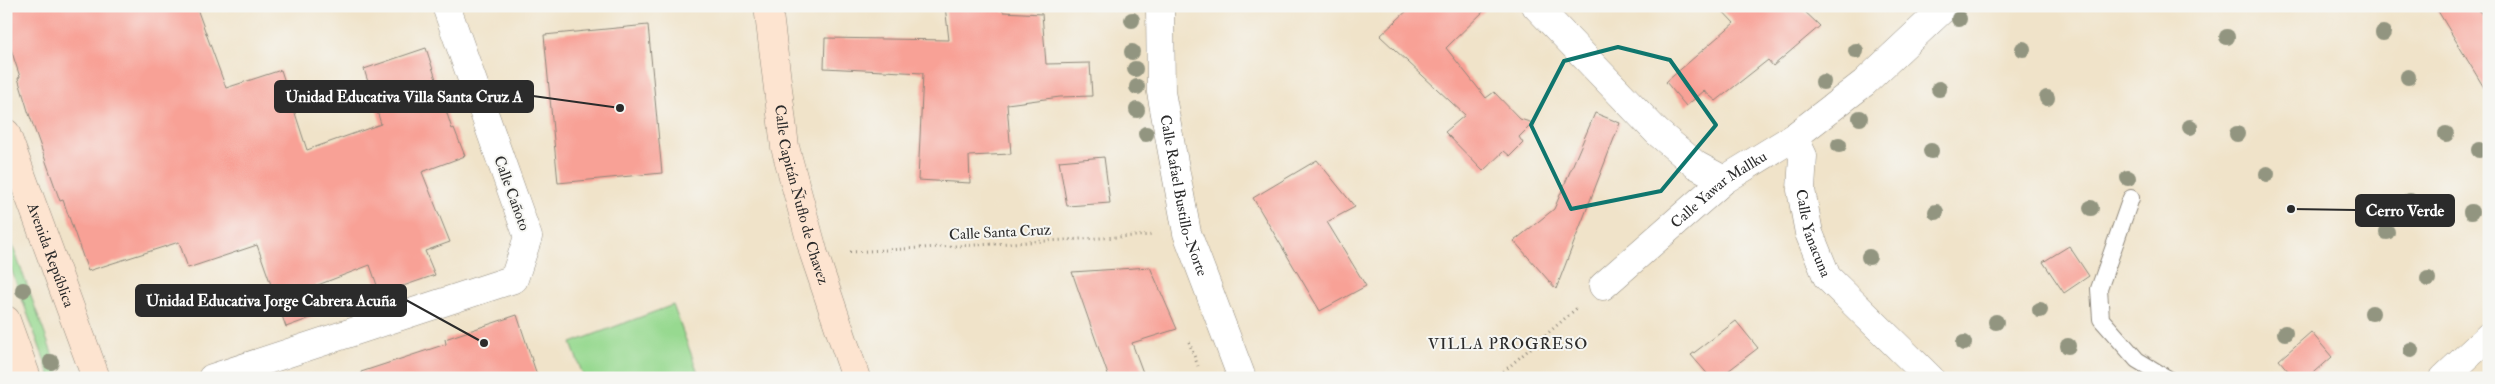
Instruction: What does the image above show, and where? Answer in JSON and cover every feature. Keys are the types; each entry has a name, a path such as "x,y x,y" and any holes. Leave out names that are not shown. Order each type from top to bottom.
{"street":[{"name":"Calle Cañoto","path":"212,378 514,279 528,237 446,6"},
{"name":"Calle Capitán Ñuflo de Chavez","path":"768,6 785,147 814,254 856,378"},
{"name":"Calle Rafael Bustillo-Norte","path":"1160,6 1161,92 1188,233 1242,378"},
{"path":"1536,6 1657,132 1696,165 1724,180"},
{"name":"Calle Yawar Mallku","path":"1603,286 1724,180 1794,137 1864,83 1946,6"},
{"name":"Avenida República","path":"6,133 96,378"},
{"name":"Calle Yanacuna","path":"1794,137 1803,156 1801,190 1809,233 1827,277 1930,378"},
{"path":"6,320 27,378"},
{"path":"2444,378 2489,336"}],"lane":[{"path":"2131,198 2099,289 2101,319 2137,360 2167,378"}],"path":[{"name":"Calle Santa Cruz","path":"814,254 1188,233"},
{"path":"1496,378 1603,286"}],"highlighted area":[{"path":"1618,47 1670,60 1716,125 1661,191 1571,209 1531,125 1564,61"}],"green space":[{"path":"6,228 61,378 51,378 6,255"},
{"path":"673,305 700,378 584,378 571,343"}],"building":[{"path":"6,6 196,6 226,88 281,70 307,150 381,124 364,69 426,48 452,129 454,128 465,156 422,172 450,242 425,251 435,275 380,294 370,265 310,288 319,315 286,327 257,245 188,268 179,242 88,271 63,200 60,201 28,111 18,78 20,77 6,34"},
{"path":"945,6 1002,6 1003,12 1042,14 1046,64 1090,63 1092,96 1060,97 1007,104 1011,154 969,156 970,183 918,180 923,73 824,68 825,38 949,40"},
{"path":"1412,6 1489,6 1446,48 1486,98 1494,92 1520,119 1533,123 1519,137 1523,143 1510,156 1504,151 1483,171 1445,132 1465,115 1380,36"},
{"path":"1718,6 1799,6 1820,26 1773,66 1768,60 1716,101 1704,91 1686,106 1666,82 1734,23"},
{"path":"2435,6 2477,6 2489,27 2489,96"},
{"path":"648,25 662,173 558,183 544,35"},
{"path":"1595,113 1620,123 1556,289 1514,241 1554,209"},
{"path":"1104,157 1110,203 1067,206 1059,161"},
{"path":"1317,160 1355,207 1327,222 1366,286 1320,311 1253,198"},
{"path":"2069,246 2089,276 2064,293 2043,262"},
{"path":"1150,267 1177,329 1132,343 1145,378 1109,378 1072,272"},
{"path":"517,315 538,378 362,378 361,372 446,344 445,339"},
{"path":"1736,321 1758,348 1719,378 1711,378 1691,355"},
{"path":"2311,332 2332,357 2308,378 2294,378 2279,360"}],"place":[{"name":"Unidad Educativa Villa Santa Cruz A","path":"620,108"},
{"name":"Cerro Verde","path":"2291,209"},
{"name":"Unidad Educativa Jorge Cabrera Acuña","path":"484,343"}],"district":[{"name":"VILLA PROGRESO","path":"1508,343"}]}
